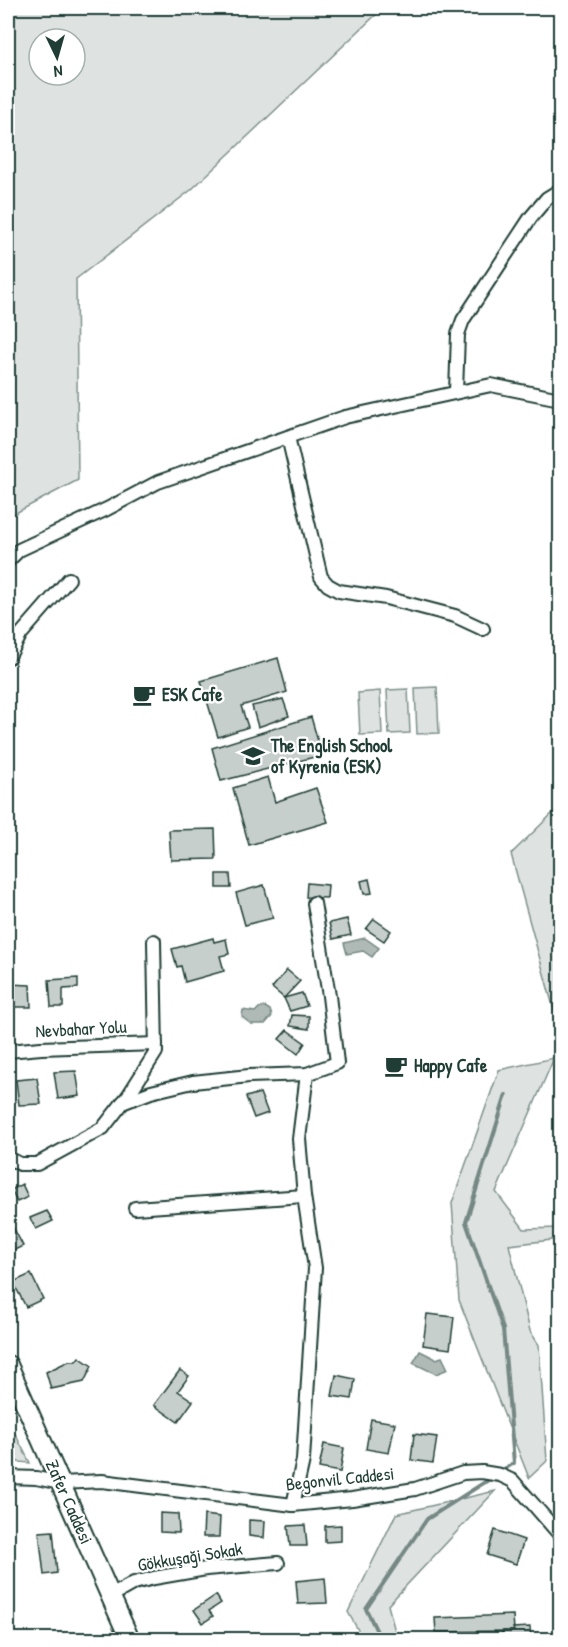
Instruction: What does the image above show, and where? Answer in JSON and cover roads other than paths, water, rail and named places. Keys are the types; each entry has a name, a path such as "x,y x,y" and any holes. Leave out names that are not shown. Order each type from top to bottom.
{"street":[{"path":"456,392 458,334 464,320 531,217 547,198 561,190"},
{"path":"8,561 19,550 107,509 158,482 345,417 491,385 561,399"},
{"path":"288,437 321,578 328,585 339,591 386,598 455,616 483,629"},
{"path":"8,658 21,634 69,579"},
{"path":"122,1103 151,1092 193,1082 249,1076 307,1074 338,1063 314,903"},
{"path":"8,1158 20,1164 37,1164 103,1128 122,1103 156,1052 154,941"},
{"name":"Nevbahar Yolu","path":"8,1051 156,1044"},
{"path":"293,1505 303,1460 315,1268 304,1196 299,1139 307,1074"},
{"path":"135,1208 304,1196"},
{"name":"Zafer Caddesi","path":"8,1365 130,1640"},
{"name":"Begonvil Caddesi","path":"8,1477 36,1478 60,1483 102,1481 293,1505 415,1489 463,1473 482,1472 500,1475 513,1481 561,1535"},
{"name":"Gökkuşaği Sokak","path":"111,1596 134,1583 154,1578 206,1569 278,1563"}],"waterway":[{"path":"501,1471 514,1463 503,1329 466,1222 506,1095"},
{"path":"381,1640 366,1609 427,1519 493,1477"}],"place":[{"name":"ESK Cafe","path":"144,695"},
{"name":"The English School of Kyrenia (ESK)","path":"253,756"},
{"name":"Happy Cafe","path":"396,1066"}]}
